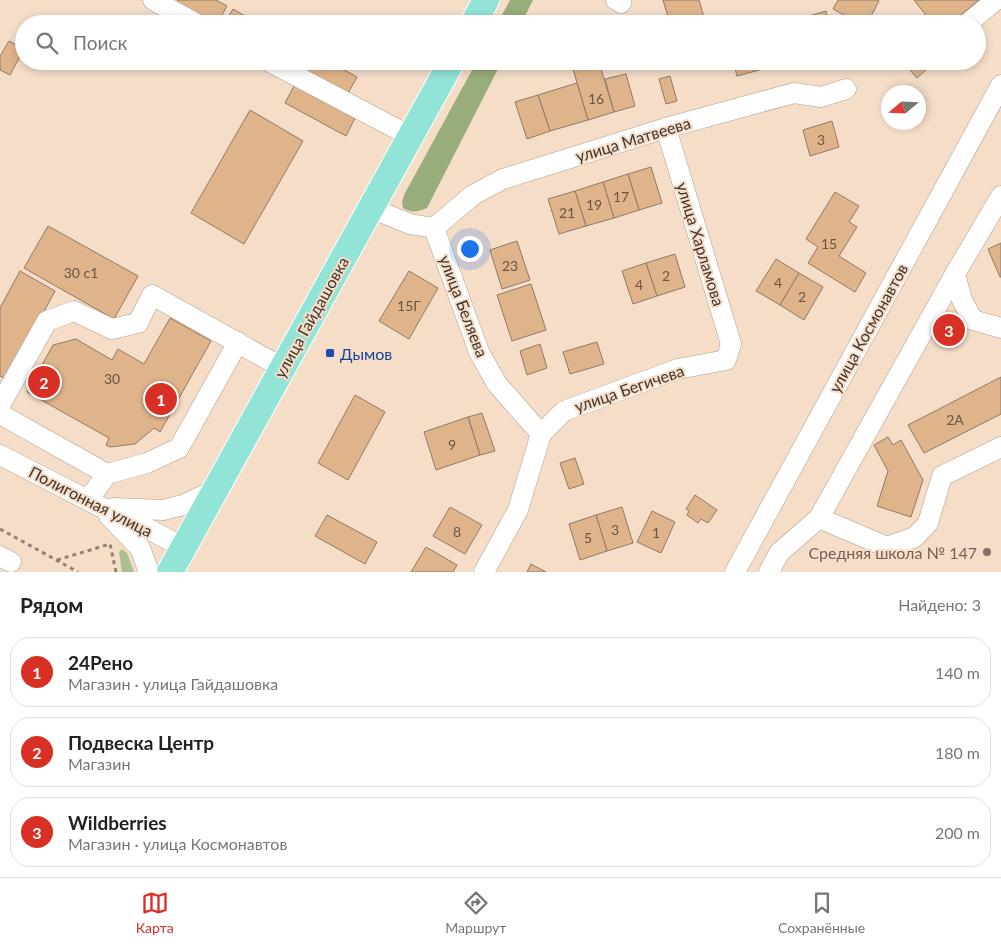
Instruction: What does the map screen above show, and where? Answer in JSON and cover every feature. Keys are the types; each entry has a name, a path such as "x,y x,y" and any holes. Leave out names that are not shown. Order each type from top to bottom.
{"main road":[{"path":"478,15 486,0"},
{"name":"улица Гайдашовка","path":"170,572 447,70"}],"street":[{"path":"153,0 181,15"},
{"path":"978,15 996,0"},
{"path":"285,70 410,136"},
{"name":"улица Космонавтов","path":"735,572 1001,84"},
{"name":"улица Матвеева","path":"434,228 473,195 504,178 666,128 794,93 821,97 846,89"},
{"name":"улица Харламова","path":"666,128 731,344 726,360"},
{"path":"769,572 779,553 819,518 954,274 1001,196"},
{"path":"371,208 410,224 434,228"},
{"name":"улица Беляева","path":"434,228 479,352 497,384 541,434"},
{"path":"954,274 962,300 973,320 1001,328"},
{"path":"0,405 48,321 74,312 112,329 138,323 152,295 283,368"},
{"path":"0,414 106,474 146,463 179,448 238,342"},
{"name":"улица Бегичева","path":"541,434 564,411 678,370 726,360"},
{"path":"484,572 518,510 541,434"},
{"path":"819,518 887,547 915,537 928,523 942,476 1001,447"},
{"name":"Полигонная улица","path":"0,455 94,504 125,517 183,547"},
{"path":"94,504 106,474"},
{"path":"94,504 163,510 183,505 217,489"},
{"path":"94,504 140,548 149,572"}],"path":[{"path":"0,529 78,572"},
{"path":"57,560 110,544 116,572"}],"green space":[{"path":"510,0 533,0 526,15 502,15"},
{"path":"472,70 497,70 427,208 415,211 406,210 403,208 402,202 404,195"},
{"path":"122,549 127,553 134,572 122,572 119,552"}],"building":[{"path":"178,0 216,0 227,6 222,15 199,15 176,2"},
{"path":"663,0 699,0 703,15 667,15"},
{"path":"838,0 879,1 872,15 844,15 833,9"},
{"path":"914,0 979,0 961,15 926,15"},
{"path":"233,9 243,15 229,15"},
{"path":"826,11 827,15 812,15"},
{"path":"9,41 15,44 15,66 10,75 0,70 0,56"},
{"path":"301,70 344,70 357,77 347,95"},
{"path":"573,70 601,70 614,112 588,120"},
{"path":"735,70 759,70 737,76"},
{"path":"910,70 926,70 917,78"},
{"path":"626,74 635,106 614,112 605,79"},
{"path":"670,76 677,101 666,104 659,79"},
{"path":"577,83 588,120 550,131 538,95"},
{"path":"295,84 355,118 346,136 285,103"},
{"path":"538,95 550,131 527,139 515,102"},
{"path":"250,110 303,141 244,244 191,213"},
{"path":"832,121 839,147 810,156 803,130"},
{"path":"651,167 662,203 639,210 628,174"},
{"path":"628,174 639,210 614,218 603,182"},
{"path":"603,182 614,218 586,226 575,191"},
{"path":"575,191 586,226 559,234 548,199"},
{"path":"835,192 859,206 849,222 857,227 839,256 866,273 855,292 808,263 818,247 806,239"},
{"path":"48,226 138,276 114,319 24,268"},
{"path":"517,241 530,280 502,289 490,250"},
{"path":"1001,243 1001,277 1000,277 988,249"},
{"path":"675,254 685,287 657,296 646,263"},
{"path":"776,259 799,273 780,305 756,291"},
{"path":"646,263 657,296 633,304 622,271"},
{"path":"20,271 55,291 7,380 0,376 0,308"},
{"path":"409,271 438,288 409,339 379,321"},
{"path":"799,273 823,287 804,320 780,305"},
{"path":"531,284 546,330 512,341 497,295"},
{"path":"953,315 963,336 946,345 935,324"},
{"path":"170,318 211,341 160,432 154,428 135,444 110,447 106,445 109,438 27,392 53,345 76,339 112,360 118,349 144,364"},
{"path":"597,342 604,364 570,374 563,352"},
{"path":"540,344 547,368 527,375 520,351"},
{"path":"1001,377 1001,414 924,453 908,425"},
{"path":"355,395 385,412 348,480 318,463"},
{"path":"482,413 495,451 480,455 468,417"},
{"path":"468,417 480,455 436,470 424,432"},
{"path":"888,437 893,445 901,440 923,480 911,517 877,506 888,471 874,445"},
{"path":"575,458 584,484 569,489 560,463"},
{"path":"695,495 717,510 708,523 701,519 698,523 687,515 689,511 686,509"},
{"path":"450,507 482,525 465,554 433,536"},
{"path":"622,507 633,543 607,551 596,515"},
{"path":"652,511 675,522 661,553 637,542"},
{"path":"327,515 377,542 365,564 315,536"},
{"path":"596,515 607,551 580,560 569,524"},
{"path":"426,547 457,565 453,572 411,572"},
{"path":"531,564 546,572 527,572"}],"place":[{"name":"Wildberries","path":"949,330"},
{"name":"Дымов","path":"330,353"},
{"name":"Подвеска Центр","path":"44,382"},
{"name":"24Рено","path":"161,399"},
{"name":"Средняя школа № 147","path":"987,552"}]}
